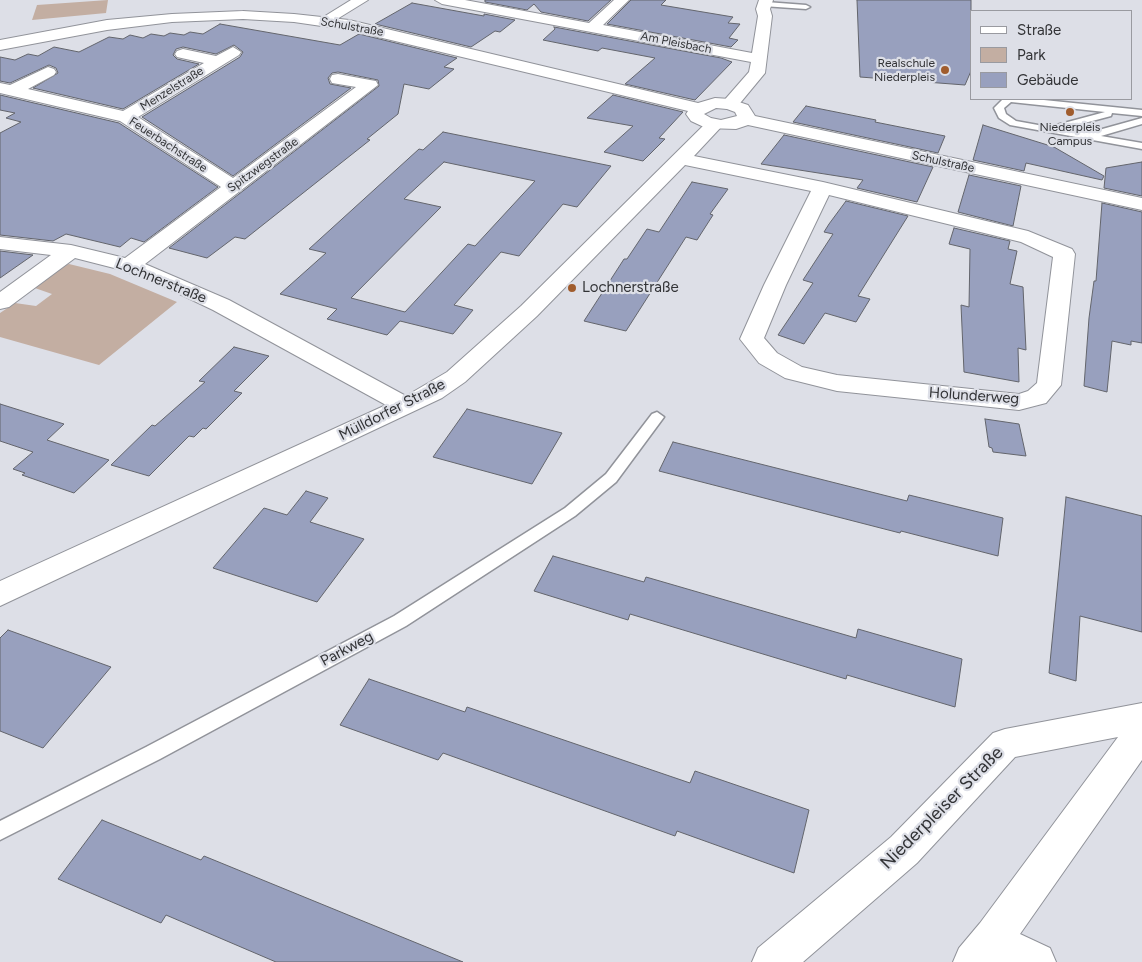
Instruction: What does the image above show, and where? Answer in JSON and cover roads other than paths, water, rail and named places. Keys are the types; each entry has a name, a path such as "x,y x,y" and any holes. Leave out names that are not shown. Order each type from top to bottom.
{"street":[{"path":"324,21 361,0"},
{"name":"Am Pleisbach","path":"442,0 760,59"},
{"path":"592,28 622,0"},
{"path":"730,104 757,72 765,16 763,9 766,2"},
{"name":"Schulstraße","path":"0,45 107,25 172,18 243,15 324,21 428,42 706,116"},
{"name":"Menzelstraße","path":"126,118 233,52"},
{"name":"Menzelstraße","path":"183,54 218,61"},
{"name":"Feuerbachstraße","path":"6,90 48,72"},
{"name":"Spitzwegstraße","path":"129,265 370,85 338,79"},
{"name":"Feuerbachstraße","path":"6,90 126,118 233,186"},
{"path":"708,104 730,104 745,112 744,119 736,124 706,116 708,104"},
{"name":"Mülldorfer Straße","path":"0,594 406,406 456,378 503,337 682,159 706,116"},
{"name":"Schulstraße","path":"744,119 1142,204"},
{"name":"Holunderweg","path":"682,159 822,188 1028,237 1064,254 1049,385 1037,397 1019,402 950,396 837,383 794,373 768,358 752,339 775,285 822,188"},
{"name":"Lochnerstraße","path":"0,243 71,251 129,265 175,283 221,305 406,406"},
{"path":"1,302 71,251"},
{"name":"Niederpleiser Straße","path":"772,962 904,850 1005,744 1142,718"},
{"path":"984,950 1142,732"},
{"path":"984,950 1010,952 1036,962"}],"lane":[{"path":"766,2 806,8"},
{"path":"1008,100 999,108 1002,116 1013,123 1142,146"},
{"path":"1019,100 1142,113"},
{"path":"1050,129 1107,113 1142,120"},
{"path":"1067,132 1128,116"},
{"path":"1089,136 1142,120"},
{"name":"Parkweg","path":"0,831 153,753 400,621 570,512 610,478 656,416"}],"place":[{"name":"Realschule Niederpleis","path":"945,70"},
{"name":"Niederpleis Campus","path":"1070,112"},
{"name":"Lochnerstraße","path":"572,288"}]}
